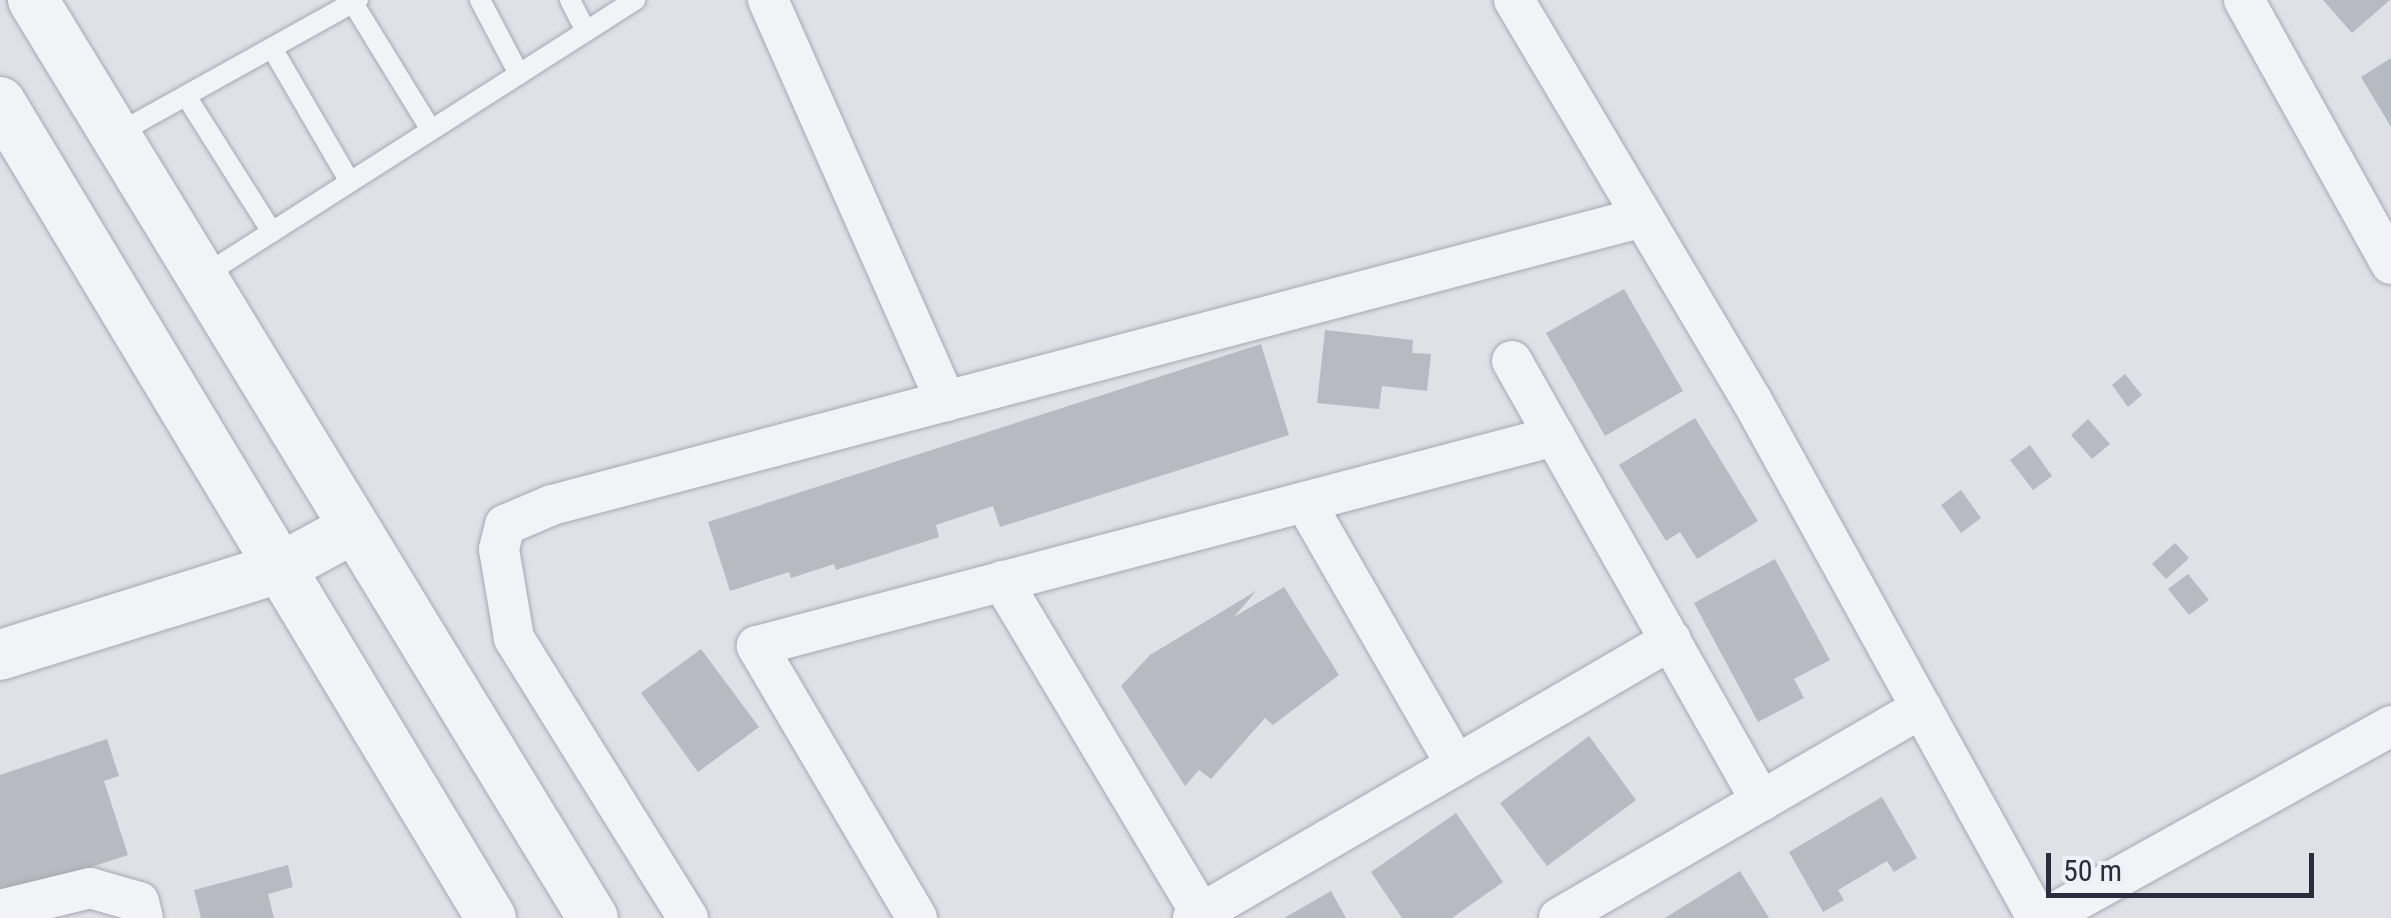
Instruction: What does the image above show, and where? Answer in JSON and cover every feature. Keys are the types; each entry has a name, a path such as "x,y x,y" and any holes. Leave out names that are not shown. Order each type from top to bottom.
{"street":[{"path":"33,0 593,918"},
{"path":"768,0 946,401"},
{"path":"1514,0 1643,217 2036,918"},
{"path":"2244,0 2391,264"},
{"path":"0,102 491,918"},
{"path":"688,918 514,638 499,549 505,525 552,505 1643,217"},
{"path":"1512,361 1761,801"},
{"path":"917,918 758,646 1554,436"},
{"path":"1306,502 1456,764"},
{"path":"0,655 280,568 354,528"},
{"path":"1002,582 1197,916 1670,640"},
{"path":"1559,918 1920,708"},
{"path":"2044,918 2391,726"},
{"path":"0,910 90,888 139,902 143,918"}],"lane":[{"path":"480,0 519,74"},
{"path":"570,0 586,31"},
{"path":"201,277 636,0"},
{"path":"115,135 356,2 431,130"},
{"path":"272,48 350,182"},
{"path":"186,96 272,232"}],"building":[{"path":"2323,0 2390,0 2352,33"},
{"path":"2391,58 2391,127 2361,77"},
{"path":"1624,289 1683,391 1605,436 1546,333"},
{"path":"1325,330 1413,340 1412,353 1431,354 1427,391 1382,386 1379,409 1317,403"},
{"path":"1261,344 1289,435 1000,527 993,506 936,525 939,537 836,570 834,564 791,578 789,572 730,591 708,522"},
{"path":"2125,374 2142,395 2128,407 2112,385"},
{"path":"1695,418 1758,521 1697,559 1680,532 1666,541 1619,465"},
{"path":"2088,419 2110,444 2092,459 2071,435"},
{"path":"2030,445 2052,476 2033,490 2010,460"},
{"path":"1961,490 1981,518 1961,533 1941,505"},
{"path":"2175,543 2189,558 2166,579 2152,564"},
{"path":"1775,559 1830,660 1794,679 1804,698 1758,722 1694,603"},
{"path":"2188,574 2209,600 2189,615 2168,589"},
{"path":"1284,587 1339,675 1273,725 1265,718 1211,779 1199,770 1185,786 1121,686 1150,655 1256,591 1234,617"},
{"path":"701,649 759,727 698,772 641,693"},
{"path":"1589,736 1636,800 1547,866 1500,803"},
{"path":"107,739 119,776 104,781 128,855 0,897 0,775"},
{"path":"1882,797 1917,858 1894,872 1887,861 1838,890 1844,900 1823,912 1789,852"},
{"path":"1456,813 1503,882 1452,918 1402,918 1371,872"},
{"path":"288,865 293,887 268,894 274,918 201,918 194,890"},
{"path":"1740,871 1769,918 1665,918"},
{"path":"1331,891 1346,918 1284,918"}]}
